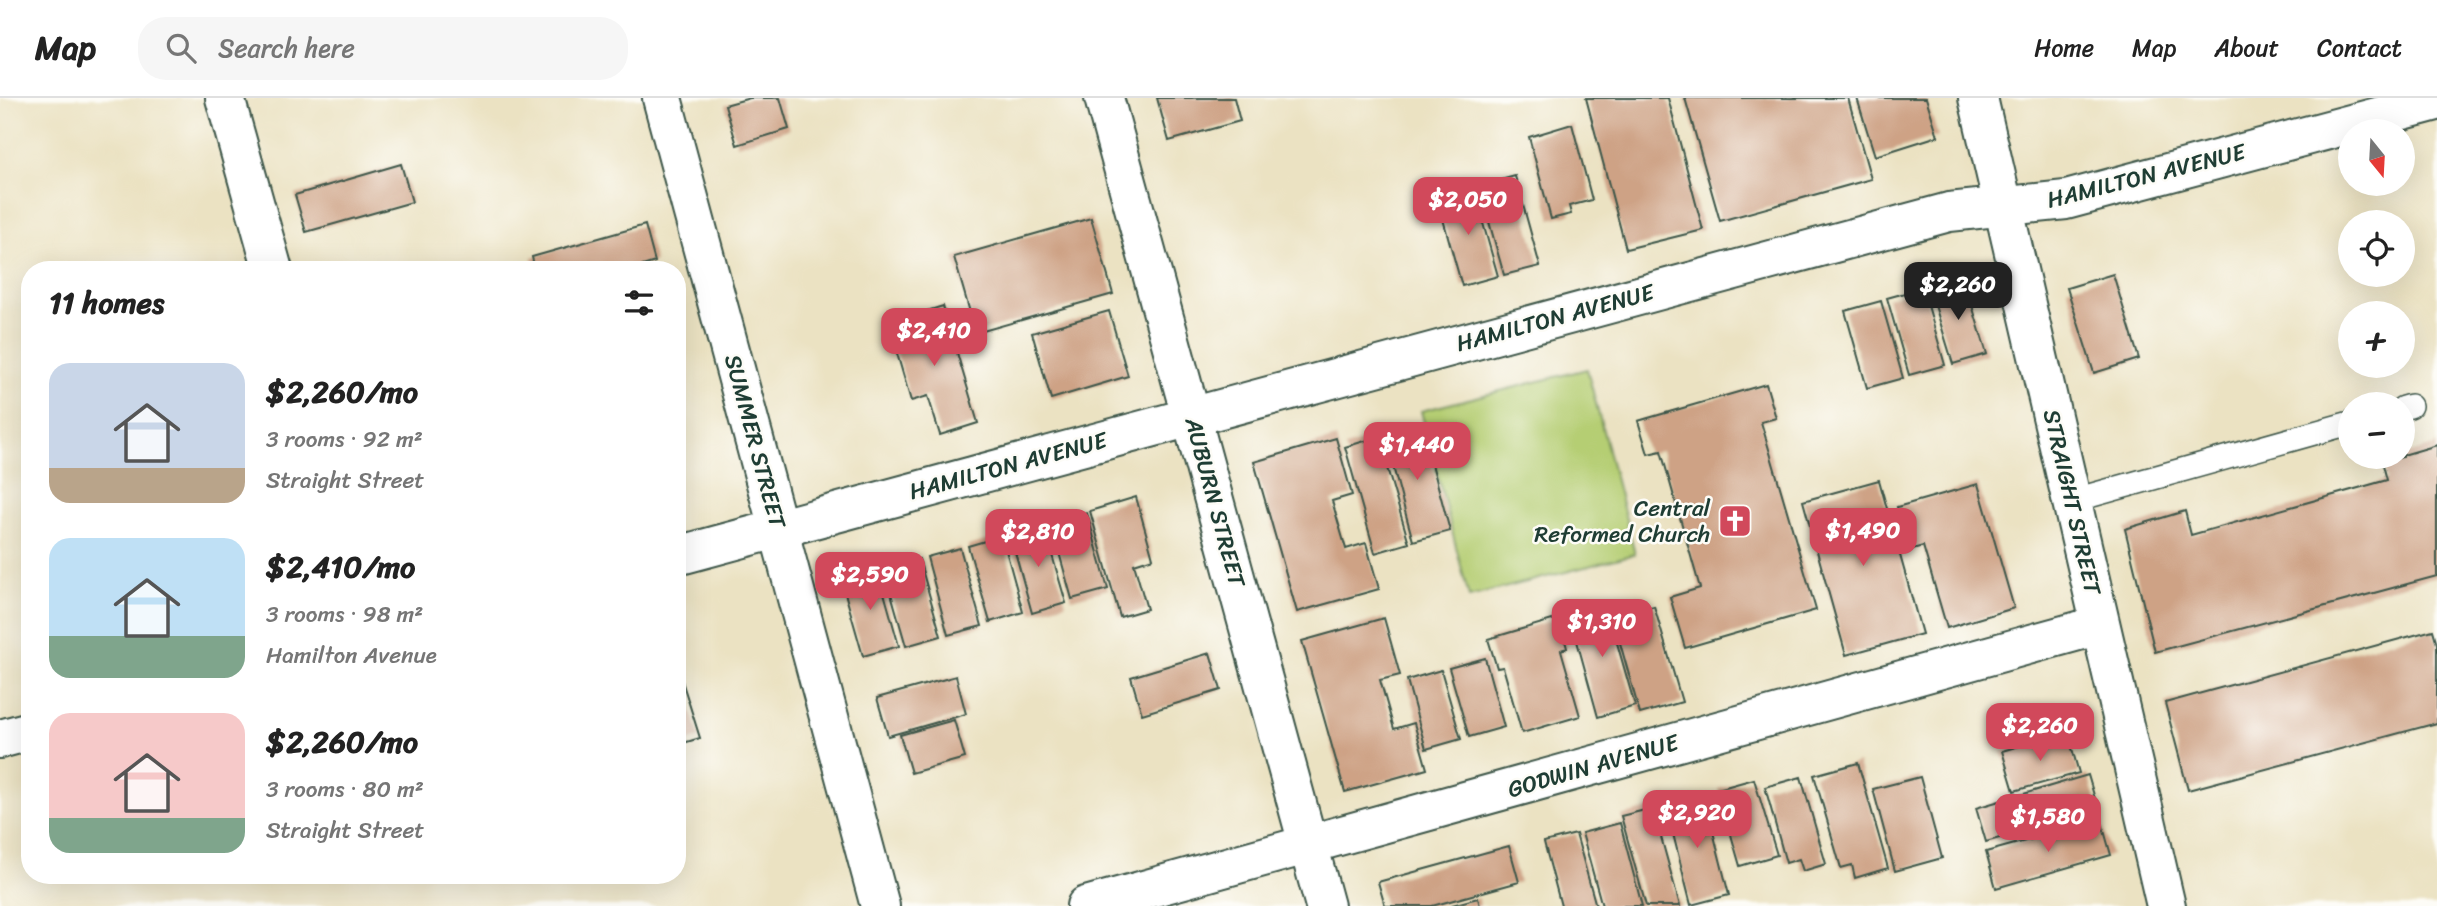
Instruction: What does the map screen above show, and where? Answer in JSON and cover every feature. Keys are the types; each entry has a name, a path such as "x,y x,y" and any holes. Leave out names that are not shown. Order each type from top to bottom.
{"street":[{"path":"225,98 270,261"},
{"name":"SUMMER STREET","path":"662,98 880,906"},
{"name":"AUBURN STREET","path":"1104,98 1325,906"},
{"name":"STRAIGHT STREET","path":"1978,98 2166,906"},
{"name":"HAMILTON AVENUE","path":"686,554 1949,212 2066,201 2437,101"},
{"name":"GODWIN AVENUE","path":"1086,906 2100,625"},
{"path":"0,739 21,733"}],"lane":[{"path":"2071,501 2338,426"}],"green space":[{"path":"1587,369 1635,554 1469,597 1421,411"}],"building":[{"path":"750,98 780,98 789,129 737,145 725,105"},
{"path":"1157,98 1234,98 1240,121 1169,141"},
{"path":"1586,98 1668,98 1703,230 1626,249"},
{"path":"1685,98 1848,98 1871,179 1720,221"},
{"path":"1857,98 1926,98 1938,136 1875,156"},
{"path":"1572,124 1592,200 1569,206 1571,214 1551,219 1529,137"},
{"path":"401,164 412,202 306,232 295,195"},
{"path":"1515,176 1540,266 1504,275 1479,186"},
{"path":"1473,188 1498,276 1462,286 1437,198"},
{"path":"1091,218 1113,294 976,333 954,257"},
{"path":"645,225 655,261 533,261 532,257"},
{"path":"2113,274 2139,359 2094,373 2067,288"},
{"path":"1964,279 1987,354 1953,364 1930,289"},
{"path":"1923,288 1945,365 1909,375 1887,298"},
{"path":"1881,301 1903,378 1867,388 1845,311"},
{"path":"943,306 978,423 940,435 928,396 911,401 888,323"},
{"path":"1109,311 1128,376 1051,399 1032,333"},
{"name":"Central Reformed Church","path":"1766,384 1776,418 1761,422 1816,610 1685,648 1670,597 1700,588 1661,451 1648,454 1638,421"},
{"path":"1421,423 1450,531 1413,541 1384,433"},
{"path":"1378,437 1409,543 1375,553 1345,447"},
{"path":"1336,438 1352,495 1332,501 1346,549 1366,543 1379,589 1297,612 1254,462"},
{"path":"2437,445 2437,576 2155,652 2125,529 2185,511 2191,535 2387,480 2384,469 2415,469 2415,451"},
{"path":"1879,480 1922,634 1846,655 1803,501"},
{"path":"1978,484 2014,608 1947,628 1923,546 1909,550 1897,507"},
{"path":"1136,497 1153,558 1134,564 1147,609 1120,617 1090,511"},
{"path":"1087,513 1108,589 1072,599 1051,524"},
{"path":"1043,524 1066,603 1032,613 1010,534"},
{"path":"1002,536 1023,612 990,622 968,546"},
{"path":"960,548 982,626 948,635 927,557"},
{"path":"919,559 941,636 906,646 884,569"},
{"path":"877,568 899,646 863,656 841,579"},
{"path":"1605,601 1635,706 1598,717 1569,612"},
{"path":"1654,606 1682,702 1640,714 1613,618"},
{"path":"1384,618 1400,675 1380,680 1394,729 1414,723 1427,769 1345,792 1302,641"},
{"path":"1559,618 1567,648 1561,650 1580,716 1522,733 1503,667 1497,668 1488,639"},
{"path":"2433,630 2437,644 2437,723 2188,790 2165,703"},
{"path":"1210,653 1221,690 1142,714 1131,677"},
{"path":"1485,658 1504,727 1469,737 1449,668"},
{"path":"1441,670 1461,739 1426,749 1407,680"},
{"path":"956,676 966,714 888,736 877,698"},
{"path":"686,694 700,738 686,742"},
{"path":"954,720 965,758 911,773 900,735"},
{"path":"2069,738 2079,773 2014,791 2002,751 2044,739 2046,745"},
{"path":"1858,763 1888,868 1855,878 1852,865 1841,868 1814,775"},
{"path":"2088,775 2098,809 1986,842 1976,808"},
{"path":"1801,777 1826,864 1803,871 1799,859 1786,863 1765,787"},
{"path":"1920,777 1942,858 1895,871 1873,789"},
{"path":"1754,779 1777,855 1740,866 1718,789"},
{"path":"1704,796 1729,895 1691,905 1666,806"},
{"path":"1653,808 1680,906 1646,906 1621,816"},
{"path":"2101,820 2111,855 1996,888 1986,852"},
{"path":"1620,823 1642,906 1602,906 1582,833"},
{"path":"1576,834 1596,906 1561,906 1544,842"},
{"path":"1509,846 1519,882 1432,906 1385,906 1378,882"},
{"path":"1478,898 1480,906 1452,906 1452,905"}],"place":[{"name":"Central Reformed Church","path":"1735,521"}]}
